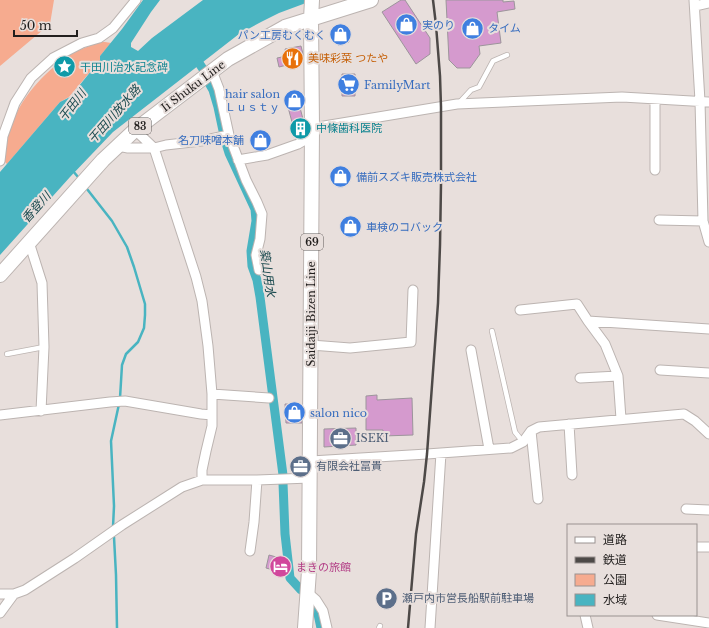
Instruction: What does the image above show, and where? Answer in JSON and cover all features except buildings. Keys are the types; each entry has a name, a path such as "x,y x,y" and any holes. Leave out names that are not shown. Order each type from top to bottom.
{"main road":[{"name":"Ii Shuku Line","path":"0,275 103,160 135,130 228,59 285,27 312,8 371,0"},
{"name":"Saidaiji Bizen Line","path":"305,628 309,571 311,461 312,8"}],"street":[{"path":"0,161 3,136 7,123 15,103 30,78 53,58 82,43 99,38 113,28 136,0"},
{"path":"709,3 695,3 704,102 704,221 709,242"},
{"path":"212,72 219,88 225,136 238,160 262,214 260,239 256,255 259,270"},
{"path":"238,160 267,155 298,144 312,132 458,104 622,97 704,102"},
{"path":"655,99 655,170"},
{"path":"135,130 154,148 196,276 202,301 212,394 212,426 202,470 202,480"},
{"path":"118,146 128,148 154,148 225,136"},
{"path":"659,220 704,221"},
{"path":"29,242 42,283 44,347 41,410"},
{"path":"311,344 350,348 411,342 412,290"},
{"path":"520,310 577,304 605,344 618,376 621,419"},
{"path":"588,321 709,330"},
{"path":"471,350 489,450"},
{"path":"660,370 709,373"},
{"path":"580,378 618,376"},
{"path":"212,394 269,398"},
{"path":"0,415 125,401 212,415"},
{"path":"311,461 512,448 522,442 531,431 539,427 684,414 695,421 709,434"},
{"path":"569,424 572,475"},
{"path":"531,431 538,499"},
{"path":"430,628 441,453"},
{"path":"0,594 14,594 25,590 182,487 202,480 310,478"},
{"path":"250,551 257,480"},
{"path":"686,509 709,510"},
{"path":"697,547 709,547"},
{"path":"308,593 316,600 323,611 327,628"},
{"path":"0,613 14,594"},
{"path":"585,616 588,628"},
{"path":"664,616 709,623"}],"lane":[{"path":"458,104 471,90 479,87 493,61 507,55"},
{"path":"492,331 515,432 522,442"},
{"path":"7,354 44,347"}],"green space":[{"path":"0,0 54,0 50,24 0,66"},
{"path":"99,42 111,43 100,56 100,60 69,97 60,102 7,164 4,161 8,136 16,113 29,93 48,72 65,58 77,51"}],"water":[{"path":"143,0 160,0 131,43 131,47 138,51 152,38 203,0 314,0 279,13 239,34 113,132 70,177 0,255 0,172 60,102 70,97 100,60 100,56"}],"waterway":[{"name":"築山用水","path":"199,63 203,69"},
{"name":"築山用水","path":"209,83 213,90 218,107 229,153 255,209 256,221 251,251 252,266 257,280 260,297 283,475"},
{"path":"73,171 78,177"},
{"path":"87,189 112,221 127,247 145,304 144,328 138,342 126,354 122,365 120,398"},
{"path":"113,527 114,506 111,441 119,404"},
{"name":"築山用水","path":"283,483 285,534 290,578 301,590"},
{"path":"114,537 117,628"},
{"name":"築山用水","path":"312,602 318,614 321,628"}],"railway":[{"path":"408,628 416,534 427,454 438,303 441,107 440,76 433,0"}],"place":[{"name":"実のり","path":"406,25"},
{"name":"タイム","path":"473,28"},
{"name":"パン工房むくむく","path":"341,35"},
{"name":"美味彩菜 つたや","path":"292,58"},
{"name":"干田川治水記念碑","path":"65,67"},
{"name":"FamilyMart","path":"348,85"},
{"name":"hair salon Ｌｕｓｔｙ","path":"295,100"},
{"name":"中條歯科医院","path":"301,128"},
{"name":"名刀味噌本舗","path":"260,140"},
{"name":"備前スズキ販売株式会社","path":"340,177"},
{"name":"車検のコバック","path":"350,227"},
{"name":"salon nico","path":"294,413"},
{"name":"ISEKI","path":"340,438"},
{"name":"有限会社冨貴","path":"301,466"},
{"name":"まきの旅館","path":"280,567"},
{"name":"瀬戸内市営長船駅前駐車場","path":"386,598"}],"water label":[{"name":"干田川","path":"72,105"},
{"name":"干田川放水路","path":"114,114"},
{"name":"香登川","path":"36,207"}]}
